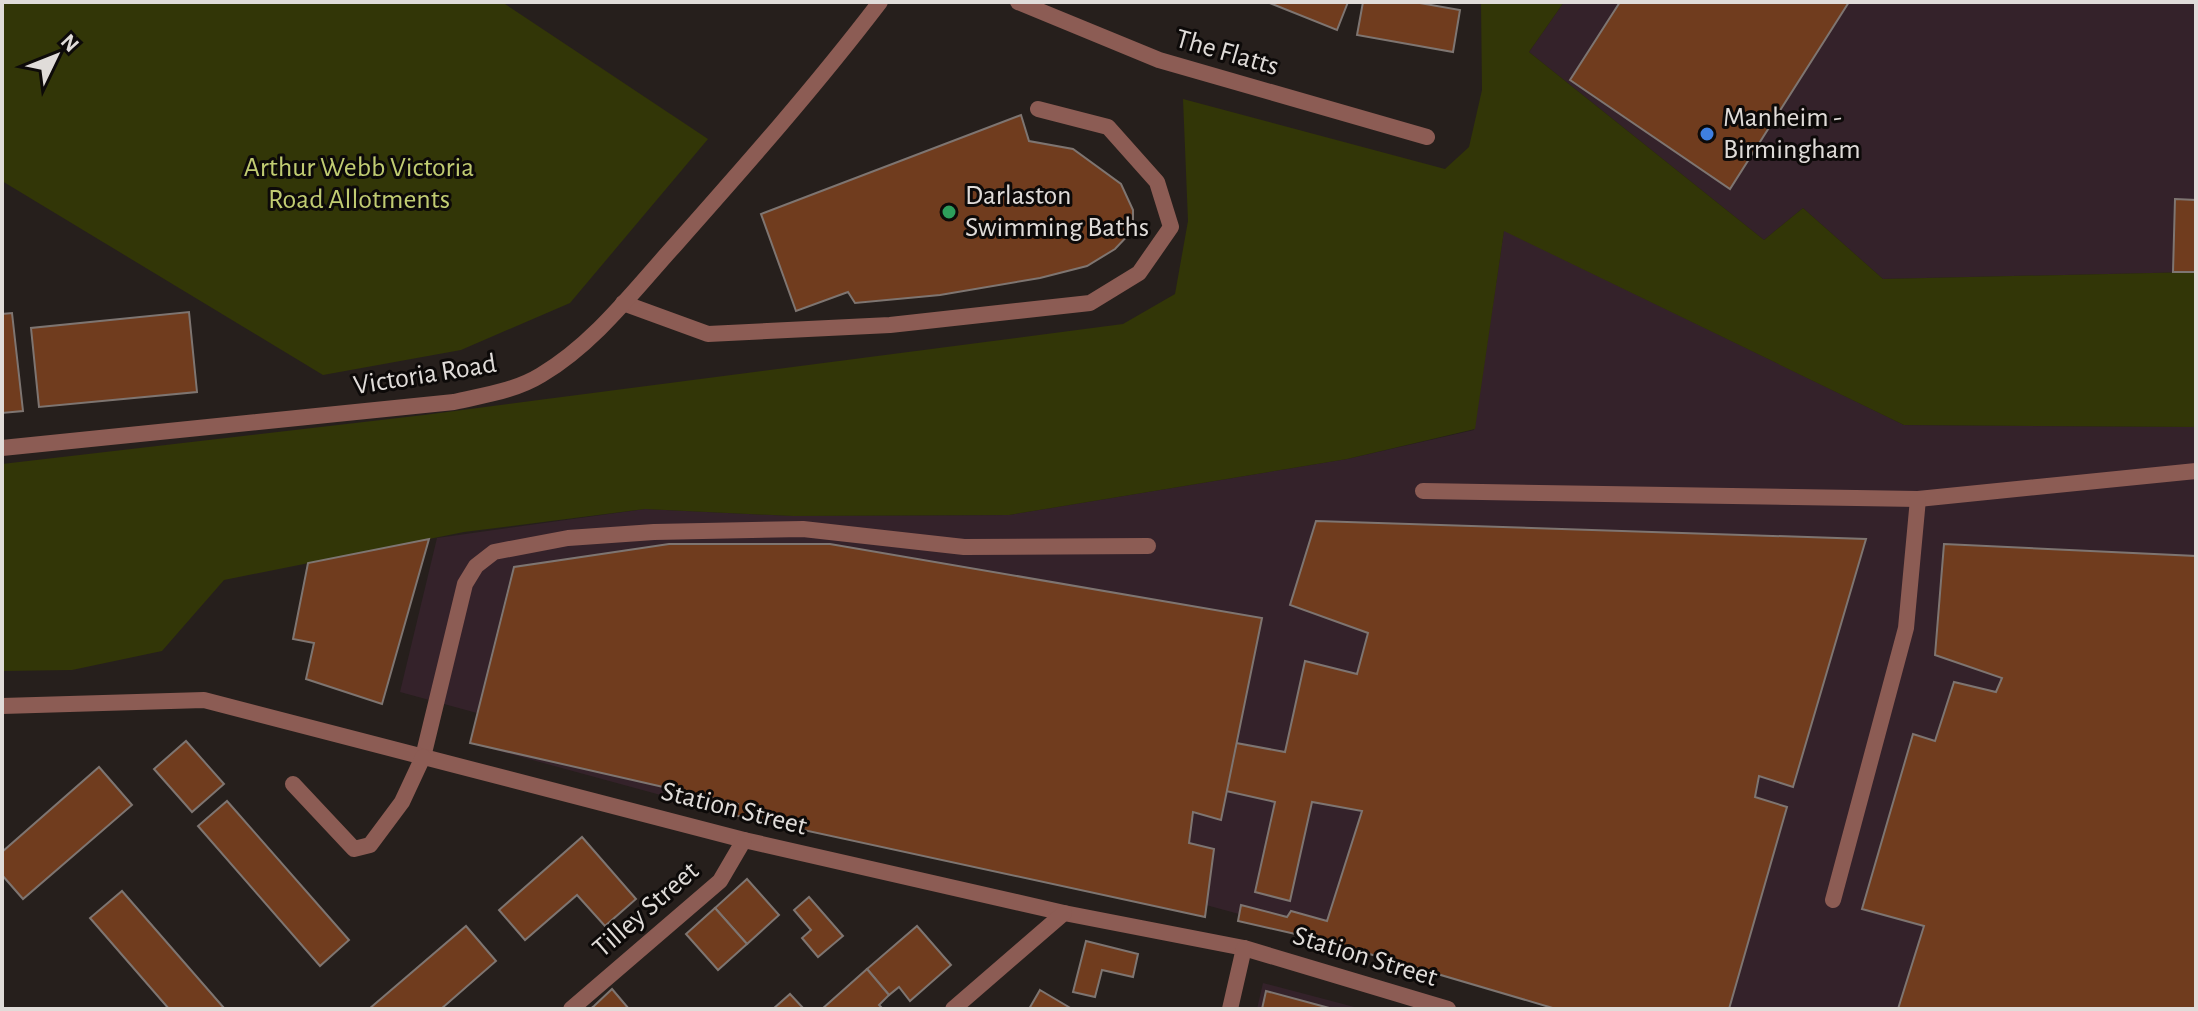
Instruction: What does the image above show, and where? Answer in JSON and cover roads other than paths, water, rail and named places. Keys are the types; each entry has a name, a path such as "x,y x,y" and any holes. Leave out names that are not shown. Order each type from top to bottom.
{"street":[{"name":"Victoria Road","path":"2,448 439,403 508,390 541,375 583,343 623,303 762,147 880,2"},
{"name":"The Flatts","path":"1018,2 1159,60 1427,137"},
{"path":"623,303 708,334 890,325 1090,303 1139,273 1171,227 1157,182 1108,127 1038,109"},
{"path":"1423,491 1918,499 2196,471"},
{"path":"1833,900 1906,628 1918,499"},
{"path":"293,784 354,849 362,850 370,845 402,802 423,757 465,584 476,566 494,552 568,538 724,529 803,529 978,547 1148,546"},
{"name":"Station Street","path":"2,706 204,700 744,840 1064,913 1244,948 1448,1009"},
{"name":"Tilley Street","path":"571,1009 720,881 744,840"},
{"path":"953,1009 1064,913"},
{"path":"1230,1009 1244,948"}],"place":[{"name":"Manheim - Birmingham","path":"1707,134"},
{"name":"Darlaston Swimming Baths","path":"949,212"}],"park label":[{"name":"Arthur Webb Victoria Road Allotments","path":"359,184"}]}
